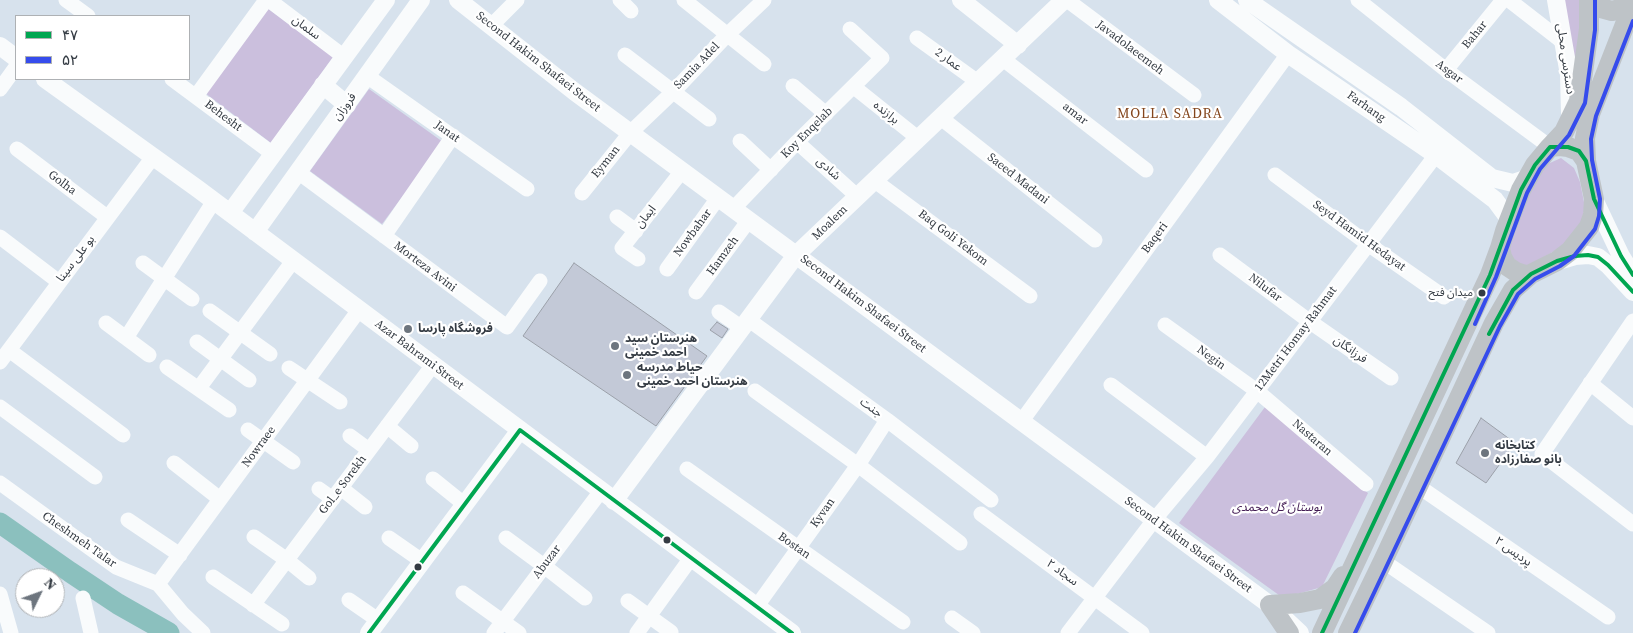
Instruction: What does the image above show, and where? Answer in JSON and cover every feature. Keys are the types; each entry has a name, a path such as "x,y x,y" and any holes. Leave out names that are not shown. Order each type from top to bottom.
{"main road":[{"path":"1321,633 1490,275 1521,190 1536,166 1546,144 1564,132 1578,101 1589,29 1589,0"},
{"path":"1594,0 1601,8 1612,11 1633,2"},
{"path":"1348,633 1384,561 1494,323 1514,290 1531,274 1557,261 1570,251 1589,228 1593,215 1594,199 1586,161 1585,138 1590,114 1633,2"},
{"path":"1546,144 1568,147 1579,151 1586,161"},
{"path":"1500,248 1502,258 1507,266 1516,272 1525,275 1531,274"},
{"path":"1270,605 1300,603 1320,599 1335,588 1361,550"},
{"path":"1361,633 1360,622 1367,595"},
{"path":"1270,605 1289,633"}],"street":[{"path":"66,0 87,15"},
{"path":"196,96 268,0"},
{"name":"سلمان","path":"268,0 343,56"},
{"path":"230,213 343,56 386,0"},
{"name":"فروزان","path":"254,232 368,76 420,0"},
{"name":"Second Hakim Shafaei Street","path":"458,0 575,92 1270,605"},
{"path":"491,26 518,0"},
{"path":"684,0 764,64"},
{"name":"Samia Adel","path":"631,132 764,0"},
{"name":"Moalem","path":"607,496 746,324 796,255 1066,0"},
{"name":"Javadolaeemeh","path":"1066,0 1194,95"},
{"name":"Farhang","path":"1218,0 1288,54 1436,156 1495,200 1509,219"},
{"name":"Farhang","path":"1248,0 1401,107 1492,178 1514,183 1528,178"},
{"name":"Asgar","path":"1358,0 1446,70 1546,144"},
{"name":"Bahar","path":"1446,70 1503,0"},
{"path":"1508,0 1564,42"},
{"name":"دسترسی محلی","path":"1556,0 1569,75 1570,119"},
{"path":"967,2 1018,45"},
{"name":"Koy Enqelab","path":"733,209 882,58 850,29"},
{"name":"عمار 2","path":"918,38 978,82"},
{"path":"0,46 15,57"},
{"name":"Baqeri","path":"1022,422 1288,54"},
{"path":"625,55 709,119"},
{"name":"amar","path":"1003,59 1146,170"},
{"path":"0,89 15,68"},
{"name":"Janat","path":"368,76 527,189"},
{"name":"Azar Bahrami Street","path":"46,80 214,201 792,633"},
{"name":"Behesht","path":"173,80 273,154"},
{"path":"323,85 346,105"},
{"path":"792,86 826,114"},
{"name":"برازنده","path":"854,87 918,139"},
{"name":"Saeed Madani","path":"941,118 1095,240"},
{"name":"Eyman","path":"582,193 631,132"},
{"path":"384,236 453,136"},
{"path":"740,141 771,170"},
{"name":"شادی","path":"798,142 858,197"},
{"name":"Golha","path":"17,148 108,217"},
{"name":"12Metri Homay Rahmat","path":"1068,633 1154,520 1207,456 1436,156"},
{"name":"بو علی سینا","path":"4,356 152,157"},
{"name":"ایمان","path":"638,259 622,248 682,171"},
{"name":"Morteza Avini","path":"298,172 507,327 540,281"},
{"name":"Seyd Hamid Hedayat","path":"1275,175 1368,244 1444,297"},
{"name":"Baq Goli Yekom","path":"875,180 1030,296"},
{"path":"243,194 241,204 246,214 250,217 260,218 269,213"},
{"name":"Nowbahar","path":"666,269 718,198"},
{"path":"1594,199 1621,256 1633,275"},
{"path":"126,338 214,201"},
{"path":"617,217 636,231"},
{"name":"Hamzeh","path":"696,292 749,220"},
{"path":"0,237 59,282"},
{"name":"Nilufar","path":"1220,255 1309,321"},
{"path":"1557,261 1575,256 1588,255 1598,257 1633,292"},
{"path":"199,388 293,261"},
{"path":"142,263 192,299"},
{"name":"Nowraee","path":"158,584 359,310"},
{"path":"210,311 270,354"},
{"name":"جنت","path":"719,312 746,324 888,420 991,500"},
{"name":"فرزانگان","path":"1309,321 1391,378"},
{"path":"1633,321 1542,454 1633,524"},
{"path":"106,323 149,355"},
{"name":"Negin","path":"1165,325 1257,391"},
{"path":"197,342 249,380"},
{"path":"4,356 124,435"},
{"name":"Gol_e Sorekh","path":"253,605 432,365"},
{"path":"167,366 229,410"},
{"path":"289,368 340,402"},
{"path":"1590,383 1633,418"},
{"path":"1111,385 1207,456"},
{"path":"755,391 858,464 960,543"},
{"name":"Nastaran","path":"1257,391 1366,484"},
{"path":"0,407 95,477"},
{"name":"Kyvan","path":"757,606 888,420"},
{"path":"387,426 411,446"},
{"path":"248,430 293,462"},
{"path":"349,600 373,627 520,430"},
{"path":"350,436 369,450"},
{"path":"174,463 220,499"},
{"name":"Bostan","path":"687,469 902,622"},
{"path":"433,479 464,504"},
{"name":"Cheshmeh Talar","path":"0,483 116,567 158,584 183,614 204,633"},
{"name":"پردیس ۲","path":"1418,486 1608,617"},
{"path":"319,489 337,493 365,508"},
{"name":"Abuzar","path":"494,633 544,566 607,496"},
{"name":"سجاد ۲","path":"981,514 1142,633"},
{"path":"128,520 180,555"},
{"path":"254,537 309,578"},
{"path":"389,538 422,561"},
{"path":"506,538 585,598"},
{"path":"637,633 691,558"},
{"path":"1384,561 1488,633"},
{"path":"213,577 282,624"},
{"path":"463,593 519,633"},
{"path":"0,594 11,633"},
{"path":"83,598 91,633"},
{"path":"628,601 671,632"},
{"path":"1270,605 1300,633"},
{"path":"1270,605 1321,633"},
{"path":"952,618 973,633"}],"green space":[{"path":"1559,0 1580,0 1582,14 1574,72"},
{"path":"267,8 333,57 271,143 205,93"},
{"path":"369,89 443,142 382,224 310,171"},
{"path":"1561,158 1574,168 1580,182 1585,207 1577,238 1523,269 1508,253 1521,201 1541,167"},
{"name":"بوستان گل محمدی","path":"1265,407 1368,493 1322,587 1283,598 1179,523"}],"building":[{"name":"هنرستان سید احمد خمینی","path":"574,263 707,356 656,426 523,336"},
{"path":"717,322 728,329 722,338 710,330"},
{"name":"کتابخانه بانو صفارزاده","path":"1481,418 1515,443 1486,483 1456,463"}],"waterway":[{"path":"0,523 118,604 169,633"}],"transit line":[{"name":"۵۲","path":"1475,324 1496,277 1527,193 1540,169 1569,135 1585,103 1595,30 1595,0"},
{"name":"۵۲","path":"1355,633 1500,326 1518,294 1535,279 1560,266 1574,256 1595,229 1599,216 1600,199 1592,160 1591,139 1596,116 1633,21"},
{"name":"۴۷","path":"1322,633 1490,275 1521,190 1535,165 1550,147 1568,147 1579,151 1586,161 1594,199 1621,256 1633,275"},
{"name":"۴۷","path":"1489,334 1513,290 1531,274 1557,261 1575,256 1588,255 1598,257 1633,292"},
{"name":"۴۷","path":"520,430 792,633"},
{"name":"۴۷","path":"369,633 520,430"}],"place":[{"name":"میدان فتح","path":"1482,293"},
{"name":"فروشگاه پارسا","path":"408,329"},
{"name":"هنرستان سید احمد خمینی","path":"615,346"},
{"name":"حیاط مدرسه هنرستان احمد خمینی","path":"627,375"},
{"name":"کتابخانه بانو صفارزاده","path":"1485,453"}],"district":[{"name":"MOLLA SADRA","path":"1170,114"}]}
